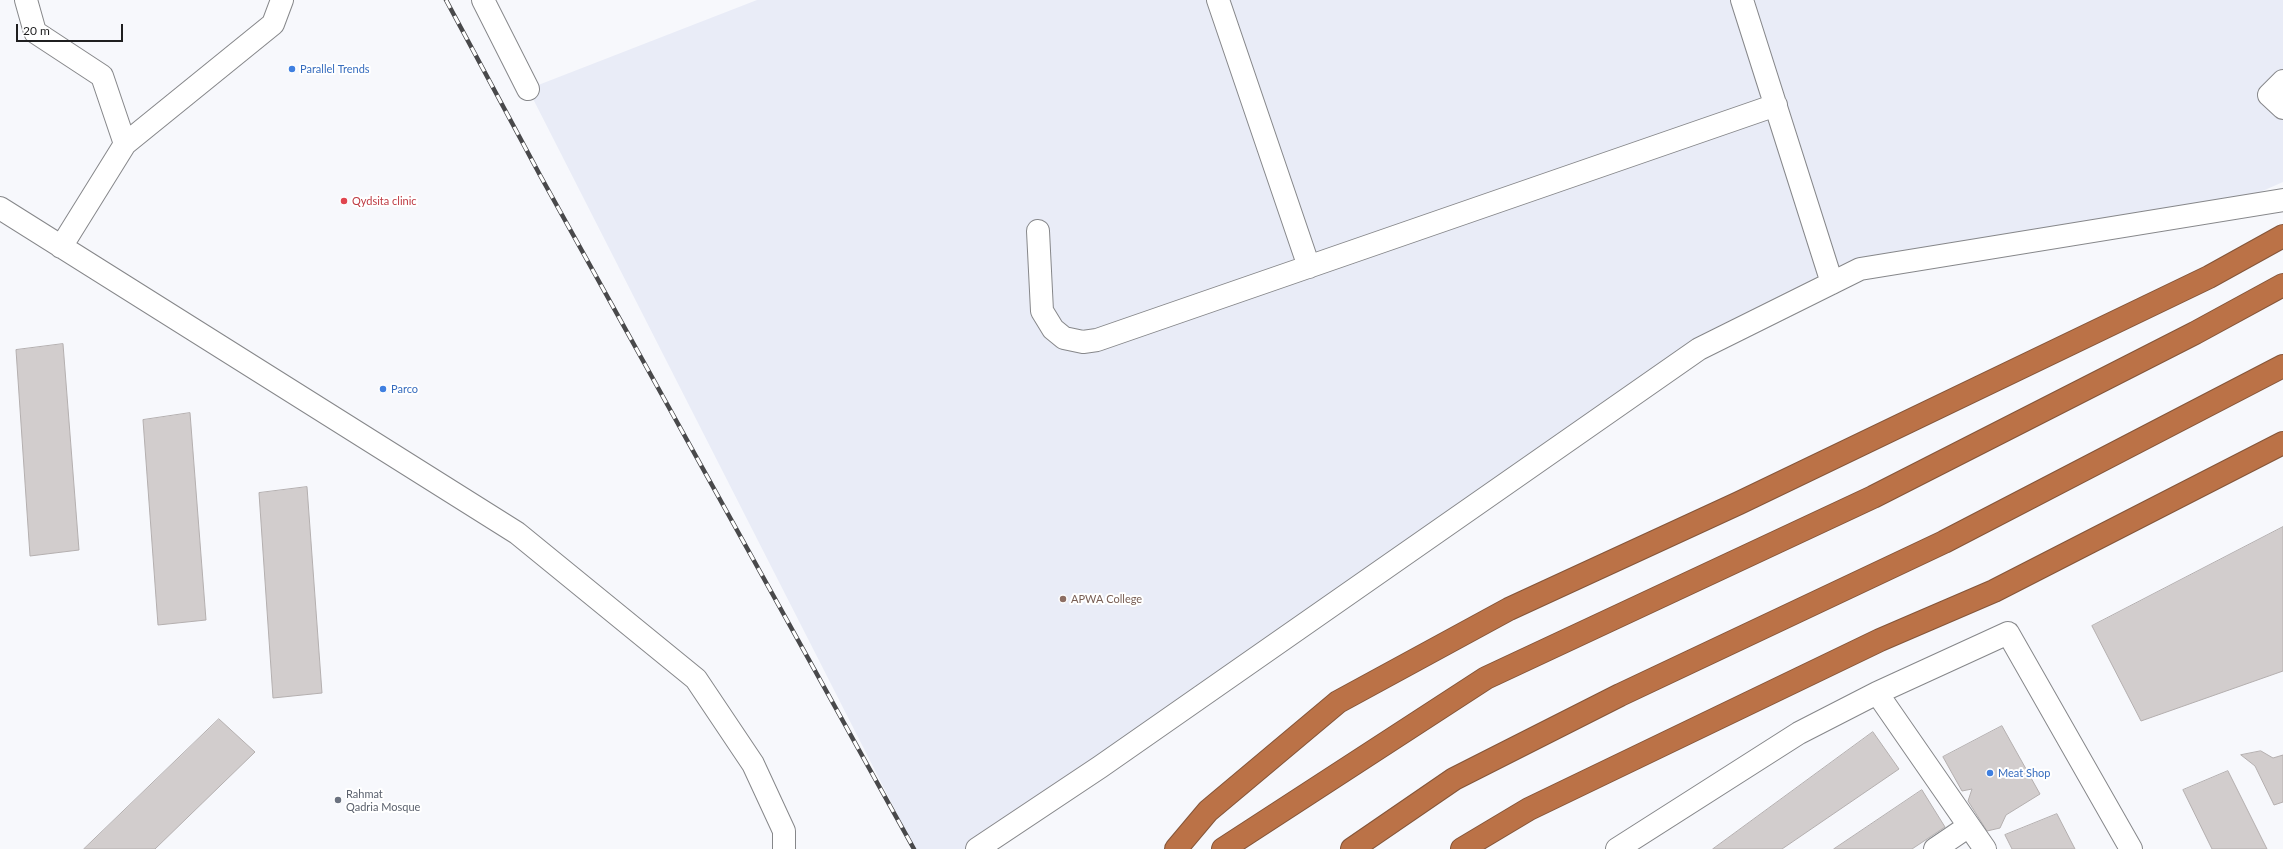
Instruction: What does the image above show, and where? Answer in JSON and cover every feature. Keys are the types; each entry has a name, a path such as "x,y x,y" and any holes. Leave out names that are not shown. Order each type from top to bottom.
{"highway":[{"path":"1176,849 1208,811 1338,702 1508,609 1746,500 2209,277 2283,236"},
{"path":"1223,849 1486,678 1873,497 2195,333 2283,285"},
{"path":"1352,849 1454,779 1620,695 1944,542 2283,366"},
{"path":"1462,849 1529,809 1880,640 1994,591 2283,442"}],"street":[{"path":"26,0 35,32 102,76 125,144"},
{"path":"61,247 125,144 273,24 282,0"},
{"path":"483,0 528,89"},
{"path":"1218,0 1308,267"},
{"path":"1742,0 1832,283"},
{"path":"2283,81 2269,95 2283,108"},
{"path":"1038,231 1042,311 1053,329 1064,338 1083,342 1097,340 1776,105"},
{"path":"977,849 1100,767 1699,349 1860,269 2283,200"},
{"path":"0,208 516,533 696,679 753,764 784,831 784,849"},
{"path":"1617,849 1799,733 1877,693 2008,632 2131,849"},
{"path":"1877,693 1985,849"},
{"path":"1934,849 1969,826"}],"shaded area":[{"name":"APWA College","path":"757,0 2283,0 2283,182 2219,210 1828,270 1699,349 976,849 915,849 528,89"}],"building":[{"path":"63,344 79,550 30,556 16,350"},
{"path":"190,413 206,620 158,625 143,420"},
{"path":"307,487 322,693 273,698 259,493"},
{"path":"2283,527 2283,671 2141,721 2092,626"},
{"path":"219,719 255,752 155,849 84,849"},
{"name":"Meat Shop","path":"2002,726 2040,794 2006,815 2000,828 1987,831 1968,801 1972,789 1962,791 1943,757"},
{"path":"1873,732 1899,769 1782,849 1713,849"},
{"path":"2261,751 2273,758 2283,755 2283,802 2274,805 2255,766 2241,755"},
{"path":"2228,771 2267,849 2212,849 2183,790"},
{"path":"1922,790 1945,827 1912,849 1834,849"},
{"path":"2057,814 2075,849 2012,849 2005,835"}],"railway":[{"path":"446,0 541,177 914,849"}],"place":[{"name":"Parallel Trends","path":"292,69"},
{"name":"Qydsita clinic","path":"344,201"},
{"name":"Parco","path":"383,389"},
{"name":"APWA College","path":"1063,599"},
{"name":"Meat Shop","path":"1990,773"},
{"name":"Rahmat Qadria Mosque","path":"338,800"}]}
